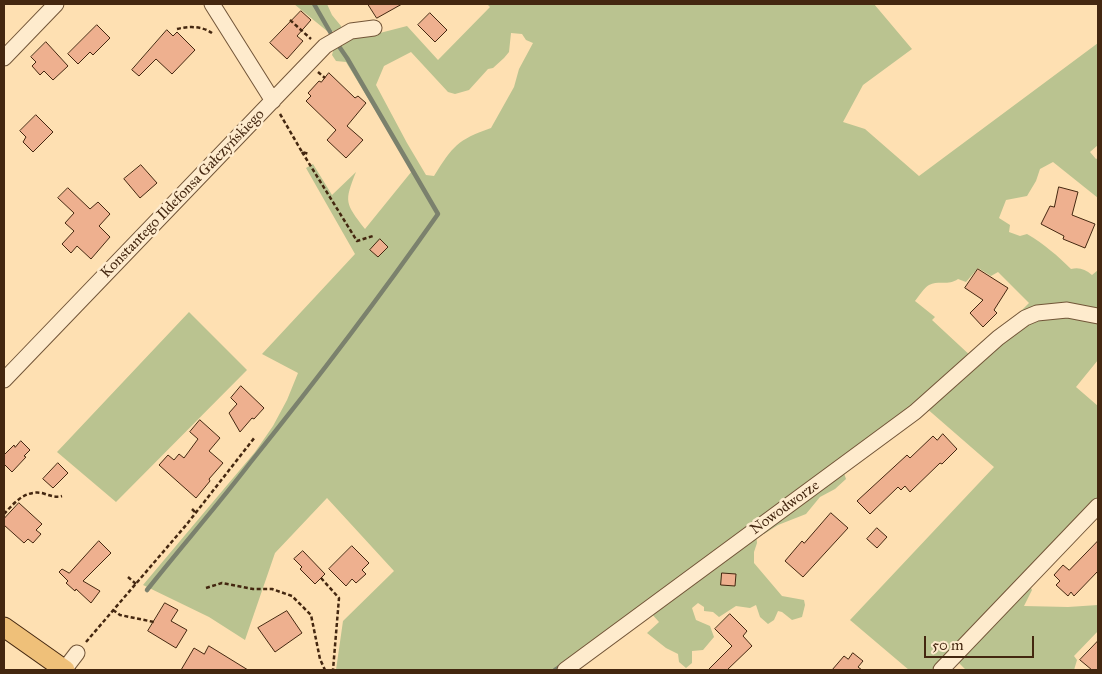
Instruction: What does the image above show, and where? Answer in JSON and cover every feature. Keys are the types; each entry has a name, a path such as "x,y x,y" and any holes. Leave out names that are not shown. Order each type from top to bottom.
{"main road":[{"path":"4,627 64,670"}],"street":[{"path":"4,58 56,4"},
{"path":"212,4 273,101"},
{"name":"Konstantego Ildefonsa Gałczyńskiego","path":"4,380 321,49 334,39 351,31 374,28"},
{"name":"Nowodworze","path":"565,670 915,412 998,338 1025,318 1037,313 1067,310 1098,316"},
{"path":"940,670 1098,506"},
{"path":"64,670 77,653"}],"path":[{"path":"290,20 321,49"},
{"path":"177,29 188,26 207,30 217,36"},
{"path":"273,101 357,241 374,236"},
{"path":"302,152 309,154"},
{"path":"77,653 196,512 255,437"},
{"path":"4,514 17,499 30,493 62,496"},
{"path":"192,509 196,512"},
{"path":"128,577 136,584"},
{"path":"320,578 339,598 333,670"},
{"path":"206,588 222,583 253,590 272,589 292,596 312,615 320,659 325,670"},
{"path":"114,610 120,615 154,622"}],"green space":[{"path":"294,4 327,4 332,15 341,26 341,31 327,31"},
{"path":"487,4 874,4 912,49 863,85 843,122 865,129 919,176 1098,43 1098,145 1090,152 1096,159 1098,158 1098,198 1053,162 1040,169 1036,181 1027,196 1006,200 999,218 1010,225 1009,232 1020,236 1027,234 1050,250 1071,269 1082,269 1092,275 1098,270 1098,360 1076,387 1098,406 1098,498 934,670 909,670 850,620 994,467 925,407 1029,303 998,272 991,276 978,268 966,282 958,279 951,282 929,285 915,301 935,317 932,320 973,358 843,470 846,479 835,489 820,497 806,514 778,525 764,534 759,530 756,532 757,543 754,552 754,563 782,596 804,600 805,605 802,617 792,620 778,611 774,620 768,624 760,617 756,605 750,608 736,606 719,617 713,612 704,611 704,607 698,603 692,608 696,620 710,626 714,637 703,650 692,651 692,663 686,668 679,662 678,654 666,648 647,633 659,622 650,612 561,670 336,670 343,621 394,571 327,498 275,553 245,640 209,617 143,585 255,452 273,426 287,400 298,373 262,354 355,254 306,168 313,164 332,195 356,172 348,196 348,202 353,213 365,229 412,171 346,62 336,61 332,55 334,48 342,38 376,34 407,26 438,60 490,7","holes":["511,33 522,34 526,40 533,43 519,69 514,87 491,128 470,136 457,145 434,176 426,175 376,85 384,66 411,52 448,92 455,94 469,90 488,69 493,68 504,58 509,52"]},
{"path":"189,312 247,370 116,502 57,452"},
{"path":"1030,586 1032,590 1024,606 1068,607 1098,605 1098,631 1074,656 1077,660 1074,670 966,670 955,659"}],"building":[{"path":"368,4 402,4 377,18"},
{"path":"301,11 311,20 297,36 303,41 287,59 270,43"},
{"path":"430,13 447,30 435,42 418,25"},
{"path":"97,25 110,38 93,55 90,52 78,64 68,54"},
{"path":"167,30 173,36 177,32 195,50 172,74 156,59 139,76 132,70"},
{"path":"46,42 68,66 53,80 44,71 40,75 32,66 36,62 31,57"},
{"path":"329,73 355,98 358,96 366,103 347,126 363,140 346,158 327,140 336,130 306,101 311,96 308,93"},
{"path":"36,115 53,132 33,152 23,142 26,137 20,131"},
{"path":"141,165 157,183 140,198 124,179"},
{"path":"1059,187 1078,192 1072,215 1095,224 1085,248 1063,239 1064,236 1041,224 1050,206 1054,207"},
{"path":"68,188 90,209 98,202 110,214 99,226 110,237 91,259 77,246 71,253 62,244 74,231 65,223 74,213 58,198"},
{"path":"380,239 388,247 378,257 370,250"},
{"path":"978,269 1008,288 994,310 997,313 983,327 970,313 983,300 965,288"},
{"path":"241,386 264,408 240,432 229,413 237,404 231,398"},
{"path":"200,420 220,438 209,451 223,463 196,498 159,465 168,455 174,460 179,454 184,458 198,439 190,432"},
{"path":"943,434 957,449 910,492 905,486 901,490 898,487 870,514 857,501 907,455 910,458 933,436 937,440"},
{"path":"21,441 30,450 12,472 4,464 4,455"},
{"path":"58,463 68,473 53,488 43,479"},
{"path":"19,503 42,524 36,530 41,534 33,543 28,539 24,543 4,525 4,519"},
{"path":"831,513 848,528 803,577 785,561 802,541 804,543"},
{"path":"877,528 887,537 877,548 867,539"},
{"path":"99,541 111,553 83,581 100,591 91,603 76,589 75,591 66,583 68,581 59,572 62,569 69,573"},
{"path":"1098,541 1098,571 1074,596 1071,592 1068,596 1056,585 1060,581 1054,575 1063,565 1069,570"},
{"path":"352,546 369,563 362,570 366,574 356,583 352,579 346,586 329,569"},
{"path":"303,551 325,574 315,584 300,569 302,567 294,559"},
{"path":"722,573 736,574 735,586 721,585"},
{"path":"165,603 178,610 171,621 187,630 176,648 148,631"},
{"path":"287,611 302,633 275,652 258,628"},
{"path":"730,614 747,631 743,636 752,646 727,670 708,670 732,646 715,629"},
{"path":"1098,641 1098,670 1092,670 1080,660"},
{"path":"209,646 248,670 181,670 194,648 204,654"},
{"path":"853,653 863,661 858,667 862,670 832,670 844,656 848,659"}],"waterway":[{"path":"314,4 333,37"},
{"path":"147,590 322,371 438,214 336,42"},
{"path":"555,670 563,665"}]}
